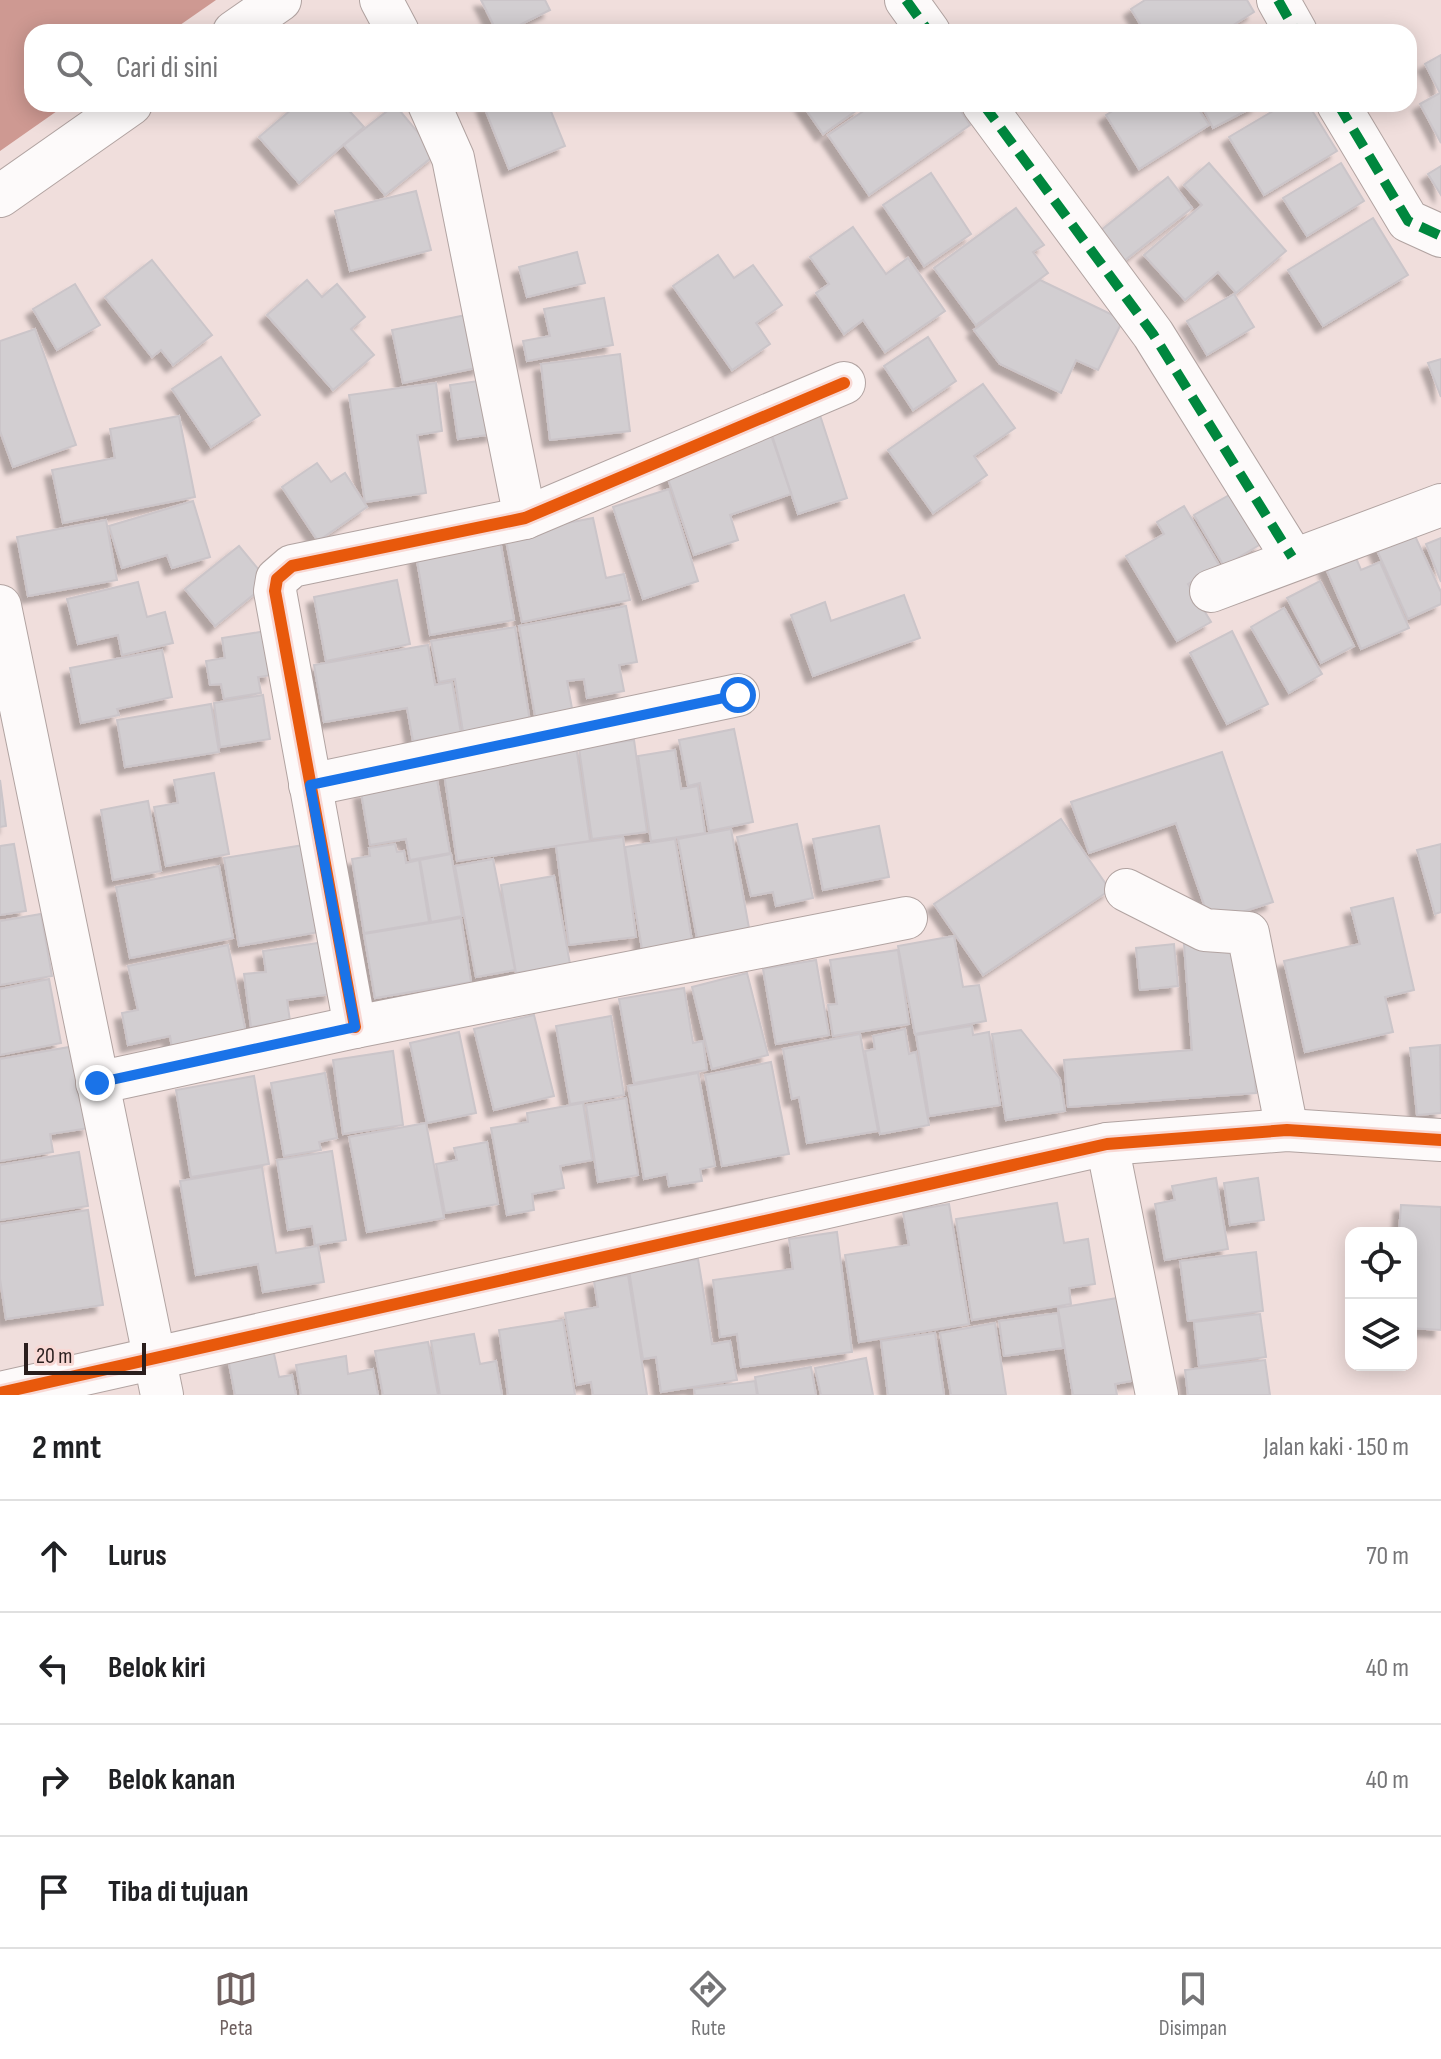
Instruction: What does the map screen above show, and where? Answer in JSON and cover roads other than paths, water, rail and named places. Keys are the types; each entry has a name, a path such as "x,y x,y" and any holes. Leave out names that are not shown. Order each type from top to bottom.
{"street":[{"path":"246,24 280,0"},
{"path":"381,0 394,24"},
{"path":"906,0 923,24"},
{"path":"1278,0 1292,24"},
{"path":"0,196 120,112"},
{"path":"433,112 453,158 525,518"},
{"path":"989,112 1153,334 1292,557"},
{"path":"1343,112 1402,214 1422,230 1441,236"},
{"path":"355,1027 275,591 282,573 292,566 525,518 844,383"},
{"path":"1211,591 1292,557 1441,505"},
{"path":"0,606 158,1376"},
{"path":"310,785 738,695"},
{"path":"1126,890 1201,928 1248,933 1287,1130"},
{"path":"97,1083 355,1027 906,918"},
{"path":"0,1393 158,1376 1107,1144 1287,1130 1441,1140"},
{"path":"1107,1144 1157,1395"}]}
